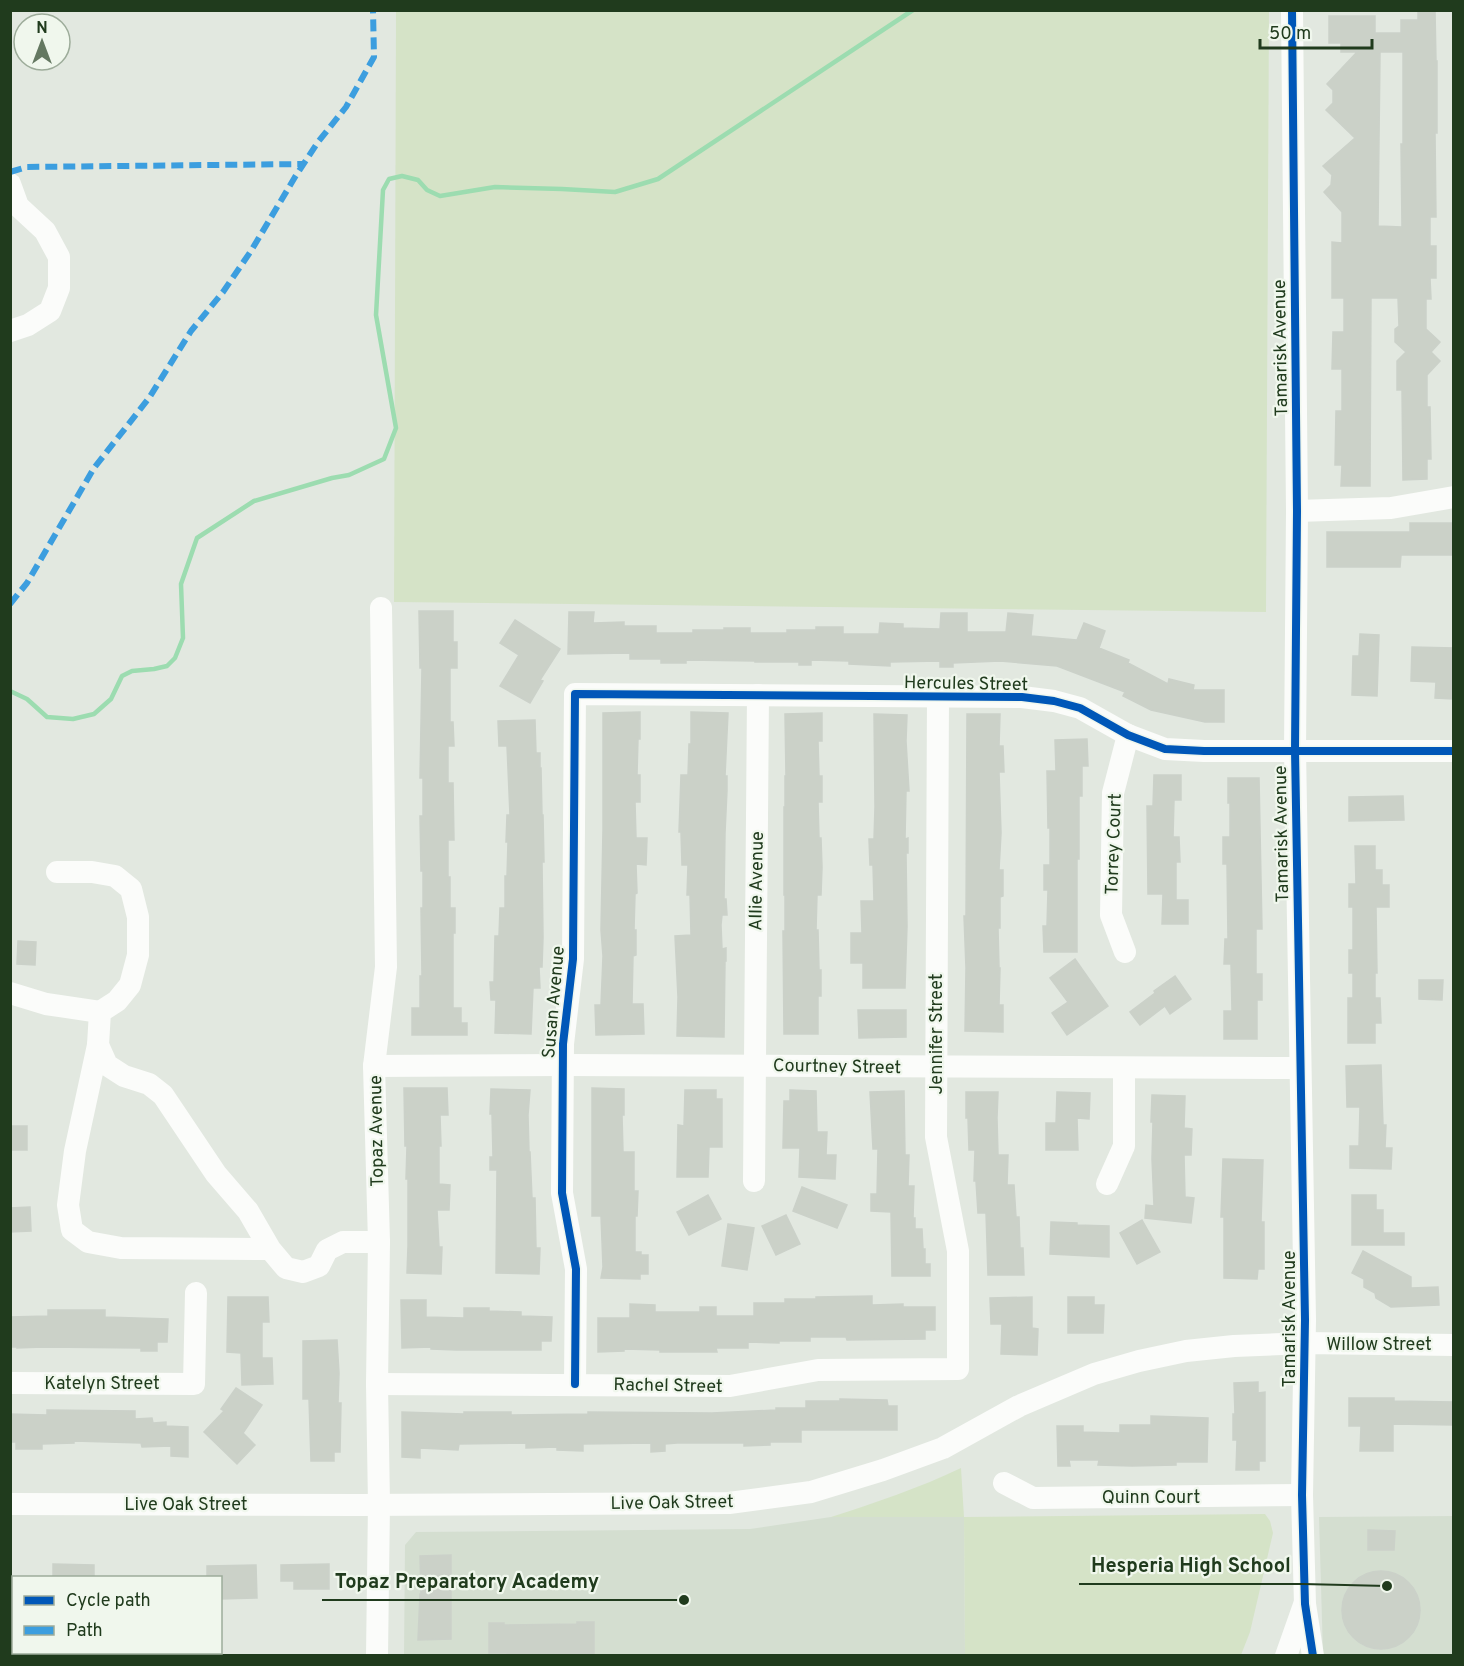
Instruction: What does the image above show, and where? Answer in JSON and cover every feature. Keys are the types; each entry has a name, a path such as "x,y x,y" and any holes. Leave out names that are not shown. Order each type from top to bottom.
{"street":[{"name":"Tamarisk Avenue","path":"1292,10 1297,511 1295,750 1305,1343 1302,1496 1305,1604 1313,1656"},
{"path":"10,184 14,210 45,231 59,257 59,288 50,311 28,325 10,331"},
{"path":"1297,511 1391,508 1454,497"},
{"name":"Topaz Avenue","path":"377,1656 379,1242 374,1066 386,967 381,608"},
{"name":"Hercules Street","path":"575,694 1022,697 1054,701 1080,708 1128,735 1165,749 1454,751"},
{"name":"Susan Avenue","path":"575,694 573,959 563,1044 562,1193 576,1269 575,1384"},
{"name":"Allie Avenue","path":"754,1181 758,695"},
{"name":"Jennifer Street","path":"938,696 936,1137 958,1251 958,1369"},
{"name":"Torrey Court","path":"1125,952 1111,915 1113,793 1128,735"},
{"path":"10,993 45,1004 100,1012 117,1001 130,985 138,955 138,917 131,889 115,876 92,872 57,872"},
{"path":"100,1012 98,1045 75,1151 68,1205 72,1230 88,1242 121,1248 270,1249"},
{"path":"98,1045 107,1065 124,1077 149,1083 163,1095 216,1174 248,1211 270,1249 286,1268 303,1272 319,1266 327,1250 343,1242 379,1242"},
{"name":"Courtney Street","path":"374,1066 1300,1068"},
{"path":"1107,1184 1124,1146 1124,1068"},
{"name":"Katelyn Street","path":"10,1383 194,1383 196,1293"},
{"name":"Willow Street","path":"1305,1343 1454,1345"},
{"name":"Live Oak Street","path":"10,1503 729,1503 811,1492 883,1470 944,1448 1019,1406 1094,1374 1128,1364 1186,1351 1305,1343"},
{"name":"Rachel Street","path":"377,1384 730,1386 818,1370 958,1369"},
{"name":"Quinn Court","path":"1004,1484 1033,1498 1302,1496"},
{"path":"1286,1656 1305,1604"}],"shaded area":[{"path":"1453,1516 1453,1655 1323,1655 1319,1517"},
{"path":"831,1517 964,1517 965,1655 404,1656 405,1545 416,1532 750,1529"}],"green space":[{"path":"396,11 1269,11 1266,612 394,602"},
{"path":"961,1468 964,1517 831,1517 897,1495"},
{"path":"1265,1514 1270,1521 1273,1533 1250,1632 1241,1655 965,1655 964,1517"}],"building":[{"path":"1418,10 1435,10 1436,217 1430,217 1430,246 1436,246 1436,278 1430,278 1431,299 1426,299 1426,329 1440,342 1431,352 1440,361 1427,375 1431,459 1427,459 1427,479 1403,480 1402,390 1397,390 1397,361 1406,352 1395,342 1395,329 1399,326 1398,298 1371,298 1370,486 1341,486 1342,465 1335,465 1336,411 1342,411 1342,369 1332,369 1333,332 1344,332 1344,298 1332,298 1332,242 1342,243 1342,212 1324,192 1331,185 1332,175 1323,166 1355,138 1326,110 1333,103 1333,90 1327,84 1357,52 1341,52 1341,43 1329,43 1329,16 1375,16 1375,33 1401,33 1401,20 1418,20","holes":["1380,52 1403,52 1402,227 1378,226"]},
{"path":"1410,523 1454,523 1454,555 1401,555 1400,567 1327,567 1327,532 1410,532"},
{"path":"419,611 453,611 453,642 457,642 457,668 450,668 450,722 453,722 454,746 448,746 448,783 453,783 454,840 448,840 448,877 450,877 450,908 455,908 453,1008 461,1008 461,1023 467,1023 467,1035 412,1035 412,1008 420,1008 420,976 422,976 423,871 421,871 420,816 423,816 423,778 420,778 422,668 420,668"},
{"path":"569,612 594,612 593,623 624,622 624,626 656,626 656,633 693,633 693,630 750,628 750,633 787,633 787,630 843,627 843,634 879,634 880,623 903,624 903,628 940,629 941,613 967,613 967,632 1006,632 1008,613 1033,615 1031,636 1077,640 1084,623 1105,631 1099,648 1129,660 1128,663 1168,684 1169,679 1194,685 1193,690 1224,690 1224,722 1205,722 1151,710 1123,696 1125,692 1057,666 1000,661 953,663 953,667 940,667 940,661 890,662 890,666 849,664 849,661 811,660 811,665 799,665 799,662 686,660 686,663 661,663 661,659 630,659 630,653 568,654"},
{"path":"515,620 560,649 540,680 543,681 530,703 500,686 519,655 500,643"},
{"path":"1360,634 1379,635 1377,696 1352,695 1353,656 1359,656"},
{"path":"1412,647 1454,648 1453,699 1435,698 1436,682 1411,681"},
{"path":"640,712 637,775 640,775 640,802 635,802 636,838 647,838 646,865 636,864 637,893 635,894 634,930 636,930 636,955 633,956 632,1004 643,1004 644,1034 596,1035 595,1005 601,1005 603,956 601,930 603,713"},
{"path":"691,712 728,713 724,899 726,899 727,915 722,915 721,925 722,949 726,948 724,1037 677,1036 675,936 691,935 690,895 687,895 688,865 682,865 681,832 679,832 681,775 688,775"},
{"path":"822,713 822,741 818,741 819,776 822,776 822,802 818,802 822,867 821,895 817,895 816,930 818,930 819,970 821,970 818,1034 784,1034 785,714"},
{"path":"874,714 907,715 909,791 906,791 905,839 908,838 905,988 863,988 863,963 851,963 851,933 862,933 861,901 874,901 873,865 870,865 869,839 874,839"},
{"path":"967,714 1000,714 999,746 1003,746 1004,772 999,772 1001,833 999,870 1003,870 1003,896 1000,897 1000,928 998,928 999,1005 1003,1005 1003,1032 965,1031"},
{"path":"535,720 536,753 540,753 541,768 544,862 542,862 543,937 542,967 539,967 540,988 533,988 531,1034 495,1033 496,1000 491,1000 490,982 494,982 495,936 499,936 500,908 505,908 507,815 510,815 507,746 499,746 498,721"},
{"path":"1087,739 1088,766 1082,766 1082,796 1079,796 1077,952 1044,952 1043,926 1047,926 1048,890 1044,890 1044,865 1050,865 1047,771 1056,771 1055,740"},
{"path":"1154,775 1181,775 1181,800 1174,800 1173,837 1179,837 1180,862 1176,862 1176,900 1188,900 1188,924 1162,924 1163,894 1148,894 1147,806 1153,806"},
{"path":"1228,778 1259,778 1262,929 1256,929 1256,974 1262,974 1262,1000 1257,1000 1257,1039 1224,1039 1224,1011 1232,1011 1231,964 1224,964 1225,939 1228,939 1227,864 1223,864 1223,837 1230,837"},
{"path":"1403,796 1404,820 1349,821 1349,797"},
{"path":"1355,846 1375,846 1375,870 1382,870 1382,885 1389,885 1389,907 1376,907 1375,998 1380,998 1381,1023 1375,1023 1375,1043 1348,1043 1348,998 1353,998 1353,973 1349,973 1349,950 1353,950 1353,907 1349,907 1349,884 1356,884"},
{"path":"18,941 36,942 35,965 17,964"},
{"path":"1075,959 1108,1006 1067,1035 1052,1013 1068,1002 1050,978"},
{"path":"1175,976 1191,999 1170,1014 1165,1006 1140,1025 1130,1012"},
{"path":"1419,980 1443,980 1442,1000 1419,999"},
{"path":"858,1010 906,1010 906,1037 859,1038"},
{"path":"1381,1065 1383,1125 1386,1125 1385,1148 1392,1148 1391,1169 1350,1168 1350,1146 1359,1146 1360,1107 1347,1107 1346,1066"},
{"path":"404,1088 447,1088 448,1115 440,1115 439,1184 450,1185 449,1210 437,1210 439,1247 442,1247 441,1274 407,1273 408,1179 406,1179"},
{"path":"592,1088 624,1089 623,1152 634,1152 634,1191 638,1191 635,1252 648,1255 648,1274 640,1274 640,1279 601,1278 603,1267 601,1216 592,1216"},
{"path":"491,1089 530,1090 529,1152 532,1198 535,1198 536,1248 540,1248 539,1274 496,1273 497,1170 490,1170 490,1157 493,1157"},
{"path":"685,1090 716,1090 716,1099 722,1099 722,1147 709,1147 708,1177 677,1177 678,1125 684,1126"},
{"path":"790,1090 816,1091 817,1132 827,1132 826,1155 836,1155 835,1179 799,1177 800,1148 783,1148 784,1101 790,1101"},
{"path":"904,1091 905,1155 909,1155 908,1186 914,1186 913,1218 915,1218 915,1229 922,1229 925,1264 930,1264 930,1276 892,1276 891,1212 871,1211 871,1194 877,1194 878,1149 873,1149 870,1092"},
{"path":"966,1092 998,1092 998,1155 1008,1155 1007,1185 1014,1185 1016,1217 1019,1217 1020,1248 1023,1248 1024,1275 988,1275 986,1213 978,1213 976,1181 974,1181 975,1150 969,1150"},
{"path":"1057,1092 1090,1093 1089,1119 1077,1118 1078,1150 1046,1150 1046,1123 1056,1123"},
{"path":"1152,1095 1185,1096 1184,1128 1192,1129 1191,1155 1184,1155 1185,1197 1194,1198 1191,1223 1145,1218 1146,1205 1154,1206"},
{"path":"10,1126 27,1126 27,1150 10,1150"},
{"path":"1223,1159 1263,1160 1261,1222 1264,1222 1264,1269 1258,1269 1257,1279 1224,1278 1224,1217 1221,1217"},
{"path":"802,1187 847,1205 837,1228 793,1211"},
{"path":"708,1195 721,1219 689,1235 677,1212"},
{"path":"1352,1195 1376,1195 1376,1210 1383,1210 1383,1233 1404,1233 1404,1245 1352,1245"},
{"path":"30,1207 31,1231 10,1232 10,1208"},
{"path":"786,1215 800,1244 776,1255 762,1226"},
{"path":"1142,1220 1160,1252 1137,1264 1120,1233"},
{"path":"1051,1222 1109,1226 1109,1257 1050,1254"},
{"path":"728,1224 754,1228 747,1270 722,1266"},
{"path":"1363,1251 1411,1277 1411,1288 1438,1287 1439,1305 1391,1307 1376,1298 1375,1293 1364,1287 1364,1279 1352,1273"},
{"path":"872,1296 872,1305 903,1304 903,1307 935,1307 935,1330 925,1330 925,1339 847,1340 846,1337 810,1337 810,1341 748,1342 748,1348 716,1348 717,1352 660,1352 660,1350 624,1349 624,1351 598,1352 598,1318 630,1318 630,1304 655,1305 655,1312 700,1312 700,1307 716,1307 716,1316 754,1316 754,1303 785,1303 785,1299 816,1299 816,1297"},
{"path":"228,1297 268,1297 269,1322 262,1322 262,1358 272,1358 273,1384 242,1385 241,1353 227,1352"},
{"path":"1032,1297 1032,1328 1038,1329 1037,1355 1001,1354 1002,1324 991,1324 990,1298"},
{"path":"1068,1297 1094,1297 1094,1305 1104,1305 1103,1333 1068,1333"},
{"path":"401,1300 426,1300 426,1317 464,1318 464,1308 489,1308 489,1311 521,1312 521,1316 552,1317 551,1341 541,1341 541,1350 402,1348"},
{"path":"48,1310 105,1310 105,1317 168,1319 167,1342 157,1342 157,1351 141,1351 141,1348 10,1347 10,1317 48,1316"},
{"path":"337,1340 338,1403 341,1403 340,1452 334,1452 334,1461 311,1461 309,1399 303,1399 303,1341"},
{"path":"1258,1382 1258,1393 1265,1392 1265,1461 1259,1461 1259,1470 1236,1470 1237,1440 1233,1440 1234,1383"},
{"path":"236,1388 262,1405 243,1433 255,1445 237,1464 204,1432 224,1411 221,1409"},
{"path":"1349,1398 1454,1402 1454,1425 1393,1424 1393,1451 1360,1451 1361,1426 1349,1426"},
{"path":"840,1399 887,1400 888,1406 897,1406 897,1430 801,1430 801,1442 770,1442 770,1445 744,1446 744,1443 677,1443 665,1444 665,1451 651,1452 651,1443 583,1444 583,1451 557,1450 557,1447 526,1448 526,1443 459,1444 458,1450 420,1448 420,1458 402,1457 402,1412 464,1414 464,1412 511,1412 511,1415 588,1414 588,1412 712,1413 806,1408 806,1401 840,1401"},
{"path":"47,1410 135,1411 135,1419 152,1418 153,1423 166,1422 166,1426 188,1427 188,1457 171,1456 171,1446 142,1447 141,1443 74,1441 74,1443 42,1444 42,1449 16,1449 16,1442 10,1442 10,1414 47,1415"},
{"path":"1151,1416 1208,1418 1207,1462 1132,1466 1098,1465 1099,1460 1069,1460 1070,1466 1058,1466 1057,1426 1083,1426 1083,1432 1120,1433 1120,1425 1151,1425"},
{"path":"1368,1530 1395,1531 1394,1550 1368,1550"},
{"path":"451,1555 451,1639 418,1640 421,1594 420,1556"},
{"path":"53,1564 94,1565 94,1576 53,1576"},
{"path":"329,1564 329,1589 294,1589 294,1581 281,1581 281,1565"},
{"path":"256,1565 257,1598 222,1599 222,1576 207,1576 207,1566"},
{"path":"1381,1571 1396,1574 1413,1588 1420,1610 1417,1625 1403,1642 1381,1649 1366,1646 1349,1632 1342,1610 1345,1595 1359,1578"},
{"path":"577,1622 594,1622 594,1654 507,1655 507,1653 489,1653 489,1623 504,1623 504,1625 577,1624"}],"waterway":[{"path":"10,691 27,699 47,717 73,719 94,714 111,699 122,676 132,671 167,666 175,658 183,638 181,584 197,538 254,501 349,475 384,459 396,428 376,315 383,190 389,179 402,176 418,180 427,190 440,196 495,187 615,192 658,179 913,10"}],"marked path":[{"path":"10,604 27,583 94,468 149,398 191,331 223,292 318,142 346,107 374,57 373,10"},
{"path":"10,172 27,167 304,164"}],"cycle path":[{"path":"1292,10 1297,511 1295,750 1305,1320 1302,1495 1305,1604 1313,1656"},
{"path":"575,1384 576,1269 562,1193 563,1044 573,959 575,694 1022,697 1054,701 1080,708 1128,735 1165,749 1454,751"}],"place":[{"name":"Hesperia High School","path":"1387,1586"},
{"name":"Topaz Preparatory Academy","path":"684,1600"}]}
